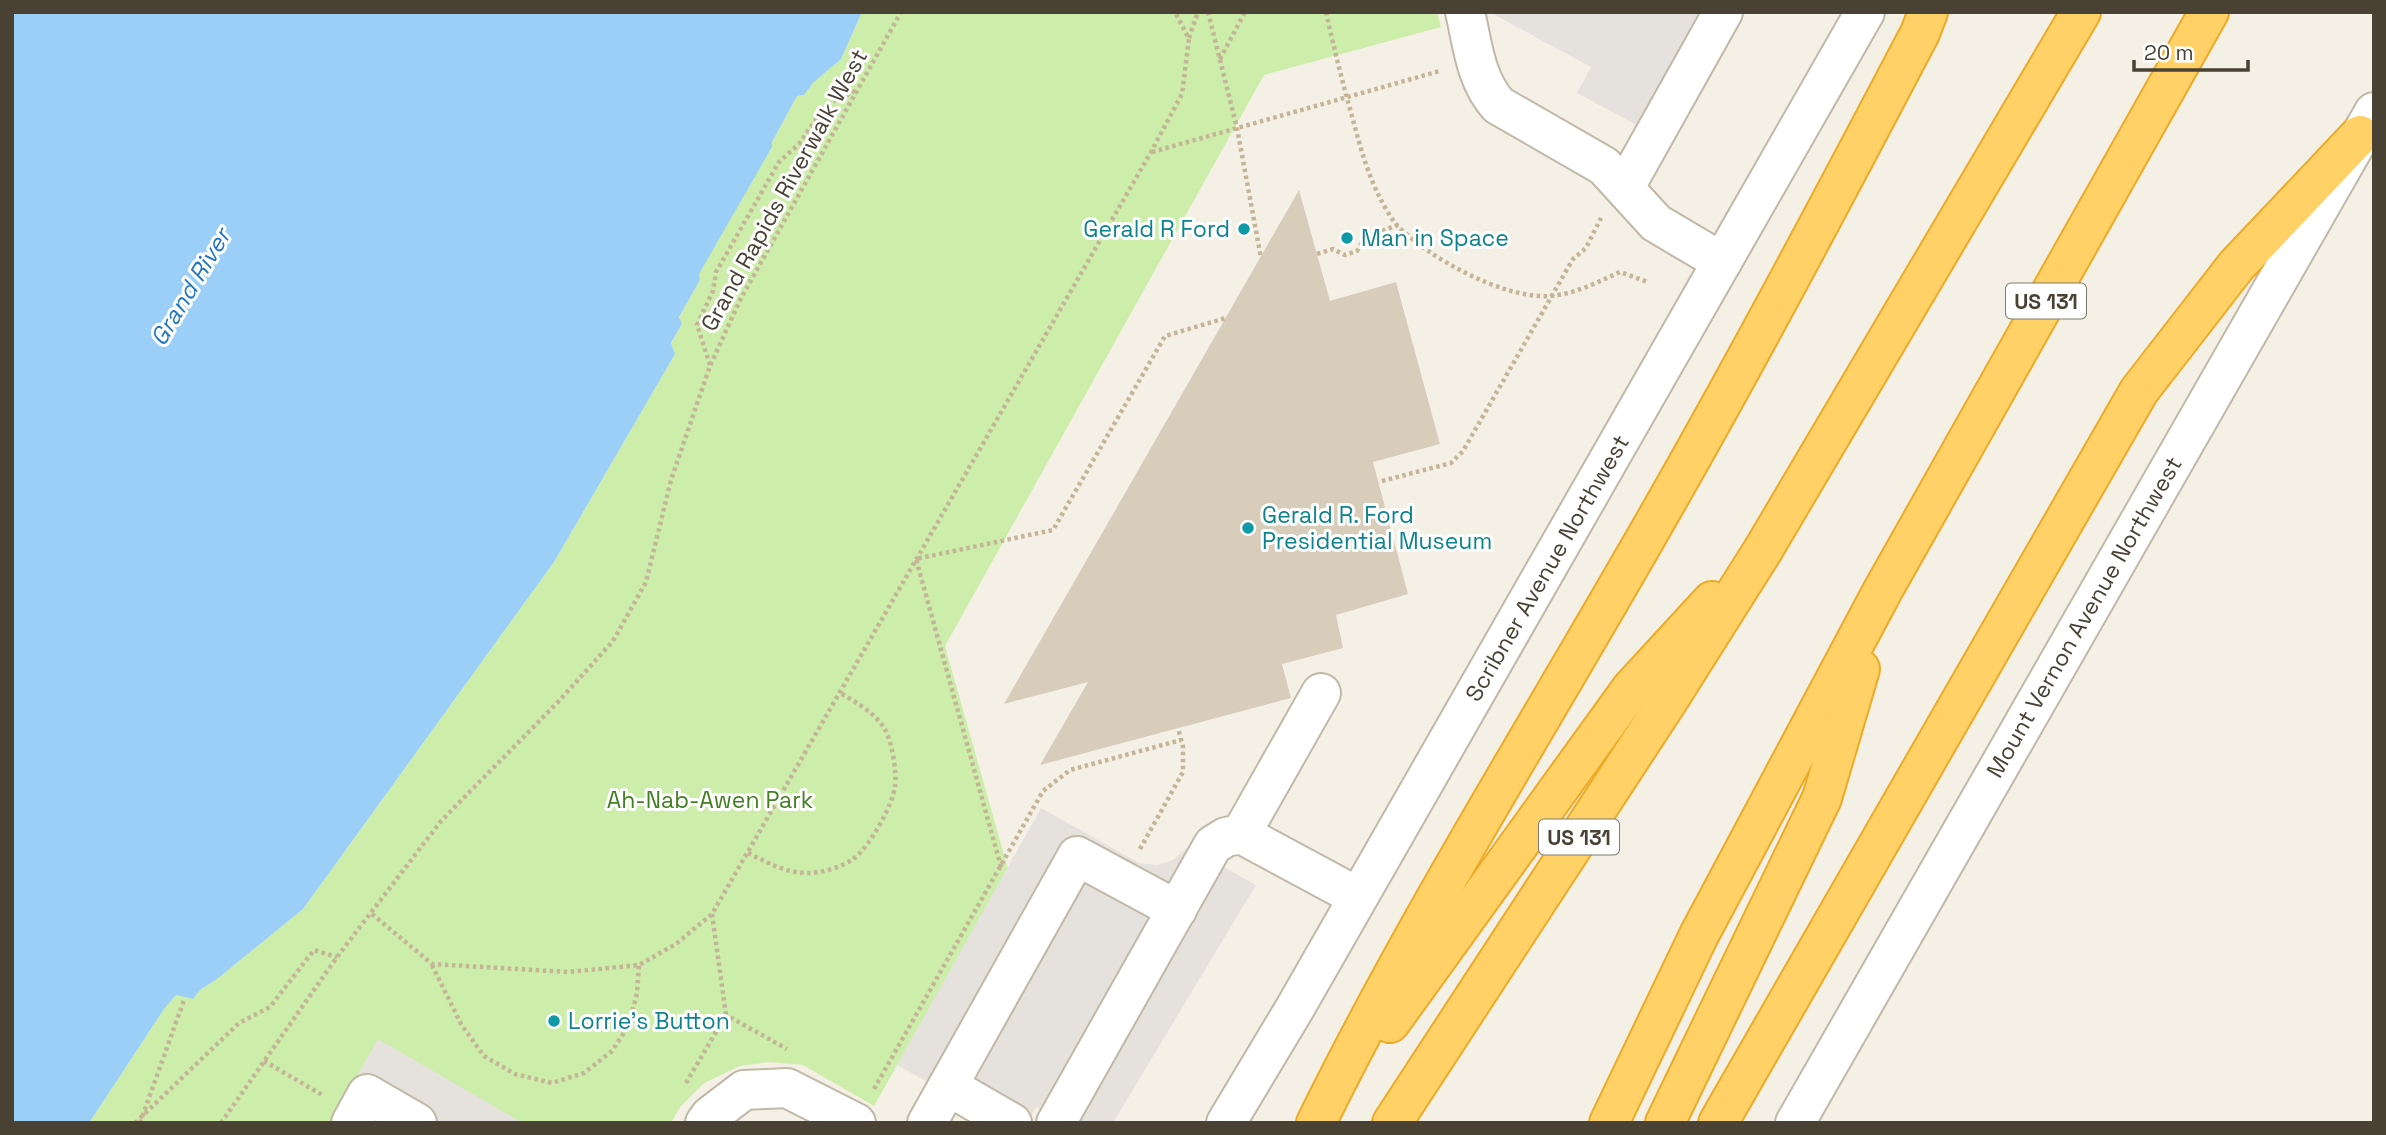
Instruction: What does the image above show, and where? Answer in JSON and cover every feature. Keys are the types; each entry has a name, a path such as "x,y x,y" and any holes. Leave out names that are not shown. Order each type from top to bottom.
{"highway":[{"path":"1318,1123 1364,1026 1666,503 1843,181 1920,33 1928,12"},
{"name":"US 131","path":"1392,1123 1763,550 2081,12"},
{"name":"US 131","path":"1609,1123 1699,935 1883,590 2209,12"},
{"path":"1718,1123 2138,391 2236,266 2367,123"},
{"path":"1318,1123 1631,689 1675,639 1763,550"},
{"path":"1665,1123 1822,798 1883,590"}],"street":[{"path":"1465,12 1475,61 1487,92 1498,106 1604,166 1656,223 1722,262"},
{"path":"1623,185 1723,12"},
{"name":"Scribner Avenue Northwest","path":"1226,1123 1865,12"},
{"name":"Mount Vernon Avenue Northwest","path":"1795,1123 2367,123"},
{"path":"1241,834 1321,693"},
{"path":"1056,1123 1213,845 1226,837 1241,834 1358,897"},
{"path":"927,1123 1077,856 1177,909"},
{"path":"948,1086 1012,1123"},
{"path":"705,1123 710,1115 744,1090 787,1088 863,1109"},
{"path":"353,1118 367,1094 417,1123"}],"path":[{"name":"Grand Rapids Riverwalk West","path":"221,1123 337,957 441,821 558,702 612,641 646,582 671,480 710,366 740,300 901,12"},
{"path":"1175,12 1189,39"},
{"path":"432,964 568,972 639,965 676,944 712,914 1151,152 1182,94 1189,39 1198,12"},
{"path":"1208,12 1237,128 1261,258"},
{"path":"1220,60 1245,12"},
{"path":"1326,12 1367,169 1378,195 1398,225 1431,251 1486,284 1520,293 1553,295 1577,291 1620,272 1648,282"},
{"path":"1151,152 1475,61"},
{"path":"710,366 696,325 713,291 716,272 779,162 799,144 826,104 859,89"},
{"path":"1382,481 1451,463 1463,451 1573,259 1586,248 1623,185"},
{"path":"1317,254 1333,249 1345,255 1357,251 1364,237 1398,225"},
{"path":"916,559 1053,530 1165,336 1226,318"},
{"path":"916,559 1000,867"},
{"path":"748,853 782,870 810,873 842,866 868,845 890,802 895,785 892,752 885,729 867,709 839,692"},
{"path":"1135,859 1183,772 1185,762 1178,728"},
{"path":"863,1109 1044,791 1070,770 1181,740"},
{"path":"372,914 432,964 461,1024 484,1056 515,1074 552,1083 584,1073 612,1051 629,1025 637,993 639,965"},
{"path":"712,914 726,1015"},
{"path":"138,1123 239,1023 270,1007 314,950 337,957"},
{"path":"143,1116 184,1000"},
{"path":"264,1061 353,1118"}],"green space":[{"name":"Ah-Nab-Awen Park","path":"862,12 1437,12 1441,27 1264,75 945,646 1008,869 874,1106 803,1065 769,1062 740,1066 704,1083 680,1107 671,1123 89,1123 176,995 193,998 303,909 554,562 675,354 671,344 682,324 679,317 700,280 698,274 772,147 772,142 797,96 804,95 813,83 841,59"}],"shaded area":[{"path":"1496,12 1703,12 1640,127 1577,93 1591,67 1495,15"},
{"path":"1041,808 1139,863 1157,865 1173,860 1188,847 1256,885 1113,1123 1065,1123 1036,1107 1027,1123 1003,1123 897,1065"},
{"path":"378,1039 523,1123 330,1123"}],"water":[{"name":"Grand River","path":"12,12 862,12 841,59 813,83 804,95 797,96 772,142 772,147 699,274 700,280 679,317 682,324 671,343 675,354 554,562 303,909 200,990 193,999 176,995 89,1123 12,1123"}],"building":[{"name":"Gerald R. Ford Presidential Museum","path":"1299,190 1330,301 1396,282 1440,444 1373,462 1408,594 1336,615 1343,648 1282,664 1291,698 1040,765 1088,682 1004,704"}],"place":[{"name":"Gerald R Ford","path":"1244,229"},
{"name":"Man in Space","path":"1347,238"},
{"name":"Gerald R. Ford Presidential Museum","path":"1248,528"},
{"name":"Lorrie's Button","path":"554,1021"}]}
